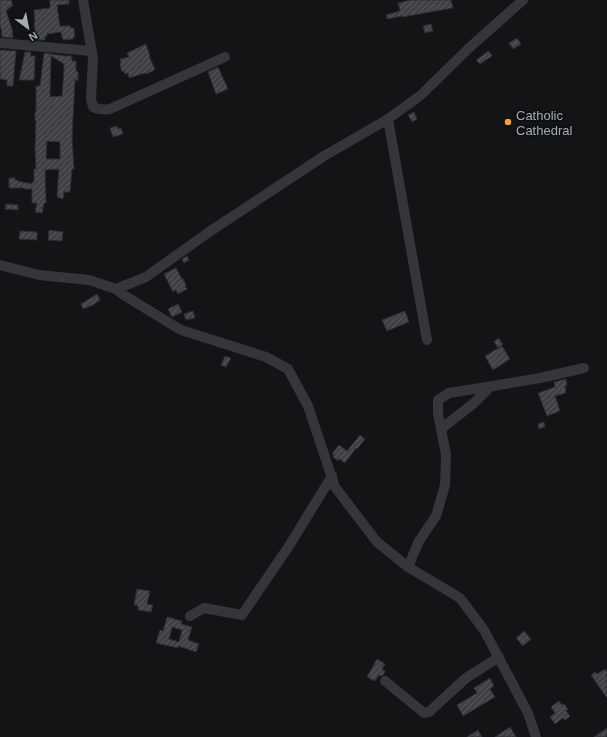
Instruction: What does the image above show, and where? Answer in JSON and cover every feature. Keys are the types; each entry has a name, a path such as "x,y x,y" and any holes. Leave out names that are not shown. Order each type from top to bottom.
{"street":[{"path":"83,0 93,58 91,99 93,107 96,109 110,109 225,57"},
{"path":"116,289 146,277 209,232 324,156 388,119 421,95 469,48 523,0"},
{"path":"0,43 91,51"},
{"path":"388,119 427,340"},
{"path":"0,265 39,275 89,280 116,289 181,330 266,357 288,369 308,406 335,486 376,542 408,566 460,598 484,630 499,657 528,713 536,737"},
{"path":"408,566 419,541 436,516 445,485 446,455 438,413 438,400 449,393 540,378 584,368"},
{"path":"441,429 474,403 491,386"},
{"path":"190,616 204,608 242,615 332,476"},
{"path":"385,681 424,713 429,712 466,678 499,657"}],"building":[{"path":"0,0 11,0 13,5 6,11 12,29 13,38 2,37 0,28"},
{"path":"50,0 69,0 69,4 57,5 60,26 70,26 71,28 74,28 75,37 73,39 63,40 61,32 47,34 45,40 36,40 34,10 50,8"},
{"path":"411,0 451,0 453,8 387,19 386,15 400,11 398,3"},
{"path":"431,24 433,31 425,33 423,26"},
{"path":"517,38 521,44 513,49 509,43"},
{"path":"146,44 149,56 155,69 146,74 145,73 129,78 128,73 125,74 124,71 122,72 120,59 129,57 127,53"},
{"path":"0,50 16,51 13,86 7,86 7,80 0,79"},
{"path":"489,51 492,56 480,64 476,60"},
{"path":"25,52 31,52 30,56 35,56 34,80 19,80"},
{"path":"44,53 72,56 72,61 76,61 78,81 75,79 72,137 74,169 72,169 70,192 64,192 63,199 57,197 59,169 45,170 46,203 44,203 42,213 35,212 37,203 32,203 32,189 9,188 9,178 15,178 17,181 32,184 32,182 34,182 34,169 36,169 36,86 40,86","holes":["51,56 64,64 62,96 50,97","47,141 60,142 60,159 46,159"]},
{"path":"218,67 228,89 216,94 208,72"},
{"path":"414,112 417,119 412,122 408,115"},
{"path":"117,126 118,129 121,128 123,134 113,137 110,128"},
{"path":"6,204 18,205 18,210 5,209"},
{"path":"49,230 63,232 62,241 48,240"},
{"path":"20,231 37,232 37,240 19,239"},
{"path":"187,256 189,260 184,263 182,259"},
{"path":"176,268 187,289 178,294 176,290 173,292 164,274"},
{"path":"97,294 100,300 83,309 81,304"},
{"path":"178,304 182,312 172,317 168,309"},
{"path":"193,311 195,318 186,320 184,314"},
{"path":"405,311 409,322 387,331 382,320"},
{"path":"498,338 503,344 498,348 494,342"},
{"path":"502,346 510,359 493,370 485,356"},
{"path":"225,356 231,358 226,367 221,365"},
{"path":"566,379 566,393 555,396 560,411 547,416 538,393 555,387 554,382"},
{"path":"544,422 545,427 539,429 538,424"},
{"path":"360,435 365,439 345,463 339,459 338,461 333,457 334,455 332,454 339,445 347,451"},
{"path":"137,589 150,591 147,604 153,605 151,612 138,610 138,606 134,605"},
{"path":"167,617 182,621 181,624 192,627 188,640 199,644 196,652 178,646 178,648 156,643 160,630 163,631","holes":["172,627 182,630 179,642 169,639"]},
{"path":"524,631 531,639 523,646 516,638"},
{"path":"377,659 385,664 382,669 385,671 383,675 379,675 375,681 367,677"},
{"path":"605,669 607,672 607,698 591,675 595,672 597,674"},
{"path":"490,678 494,686 490,689 495,697 463,716 457,705 477,693 474,688"},
{"path":"559,701 568,709 566,711 570,716 565,720 563,718 555,724 550,717 555,713 551,707"},
{"path":"510,727 516,737 495,737"},
{"path":"607,728 607,737 594,737"},
{"path":"478,730 482,737 467,737"}],"place":[{"name":"Catholic Cathedral","path":"508,122"}]}
